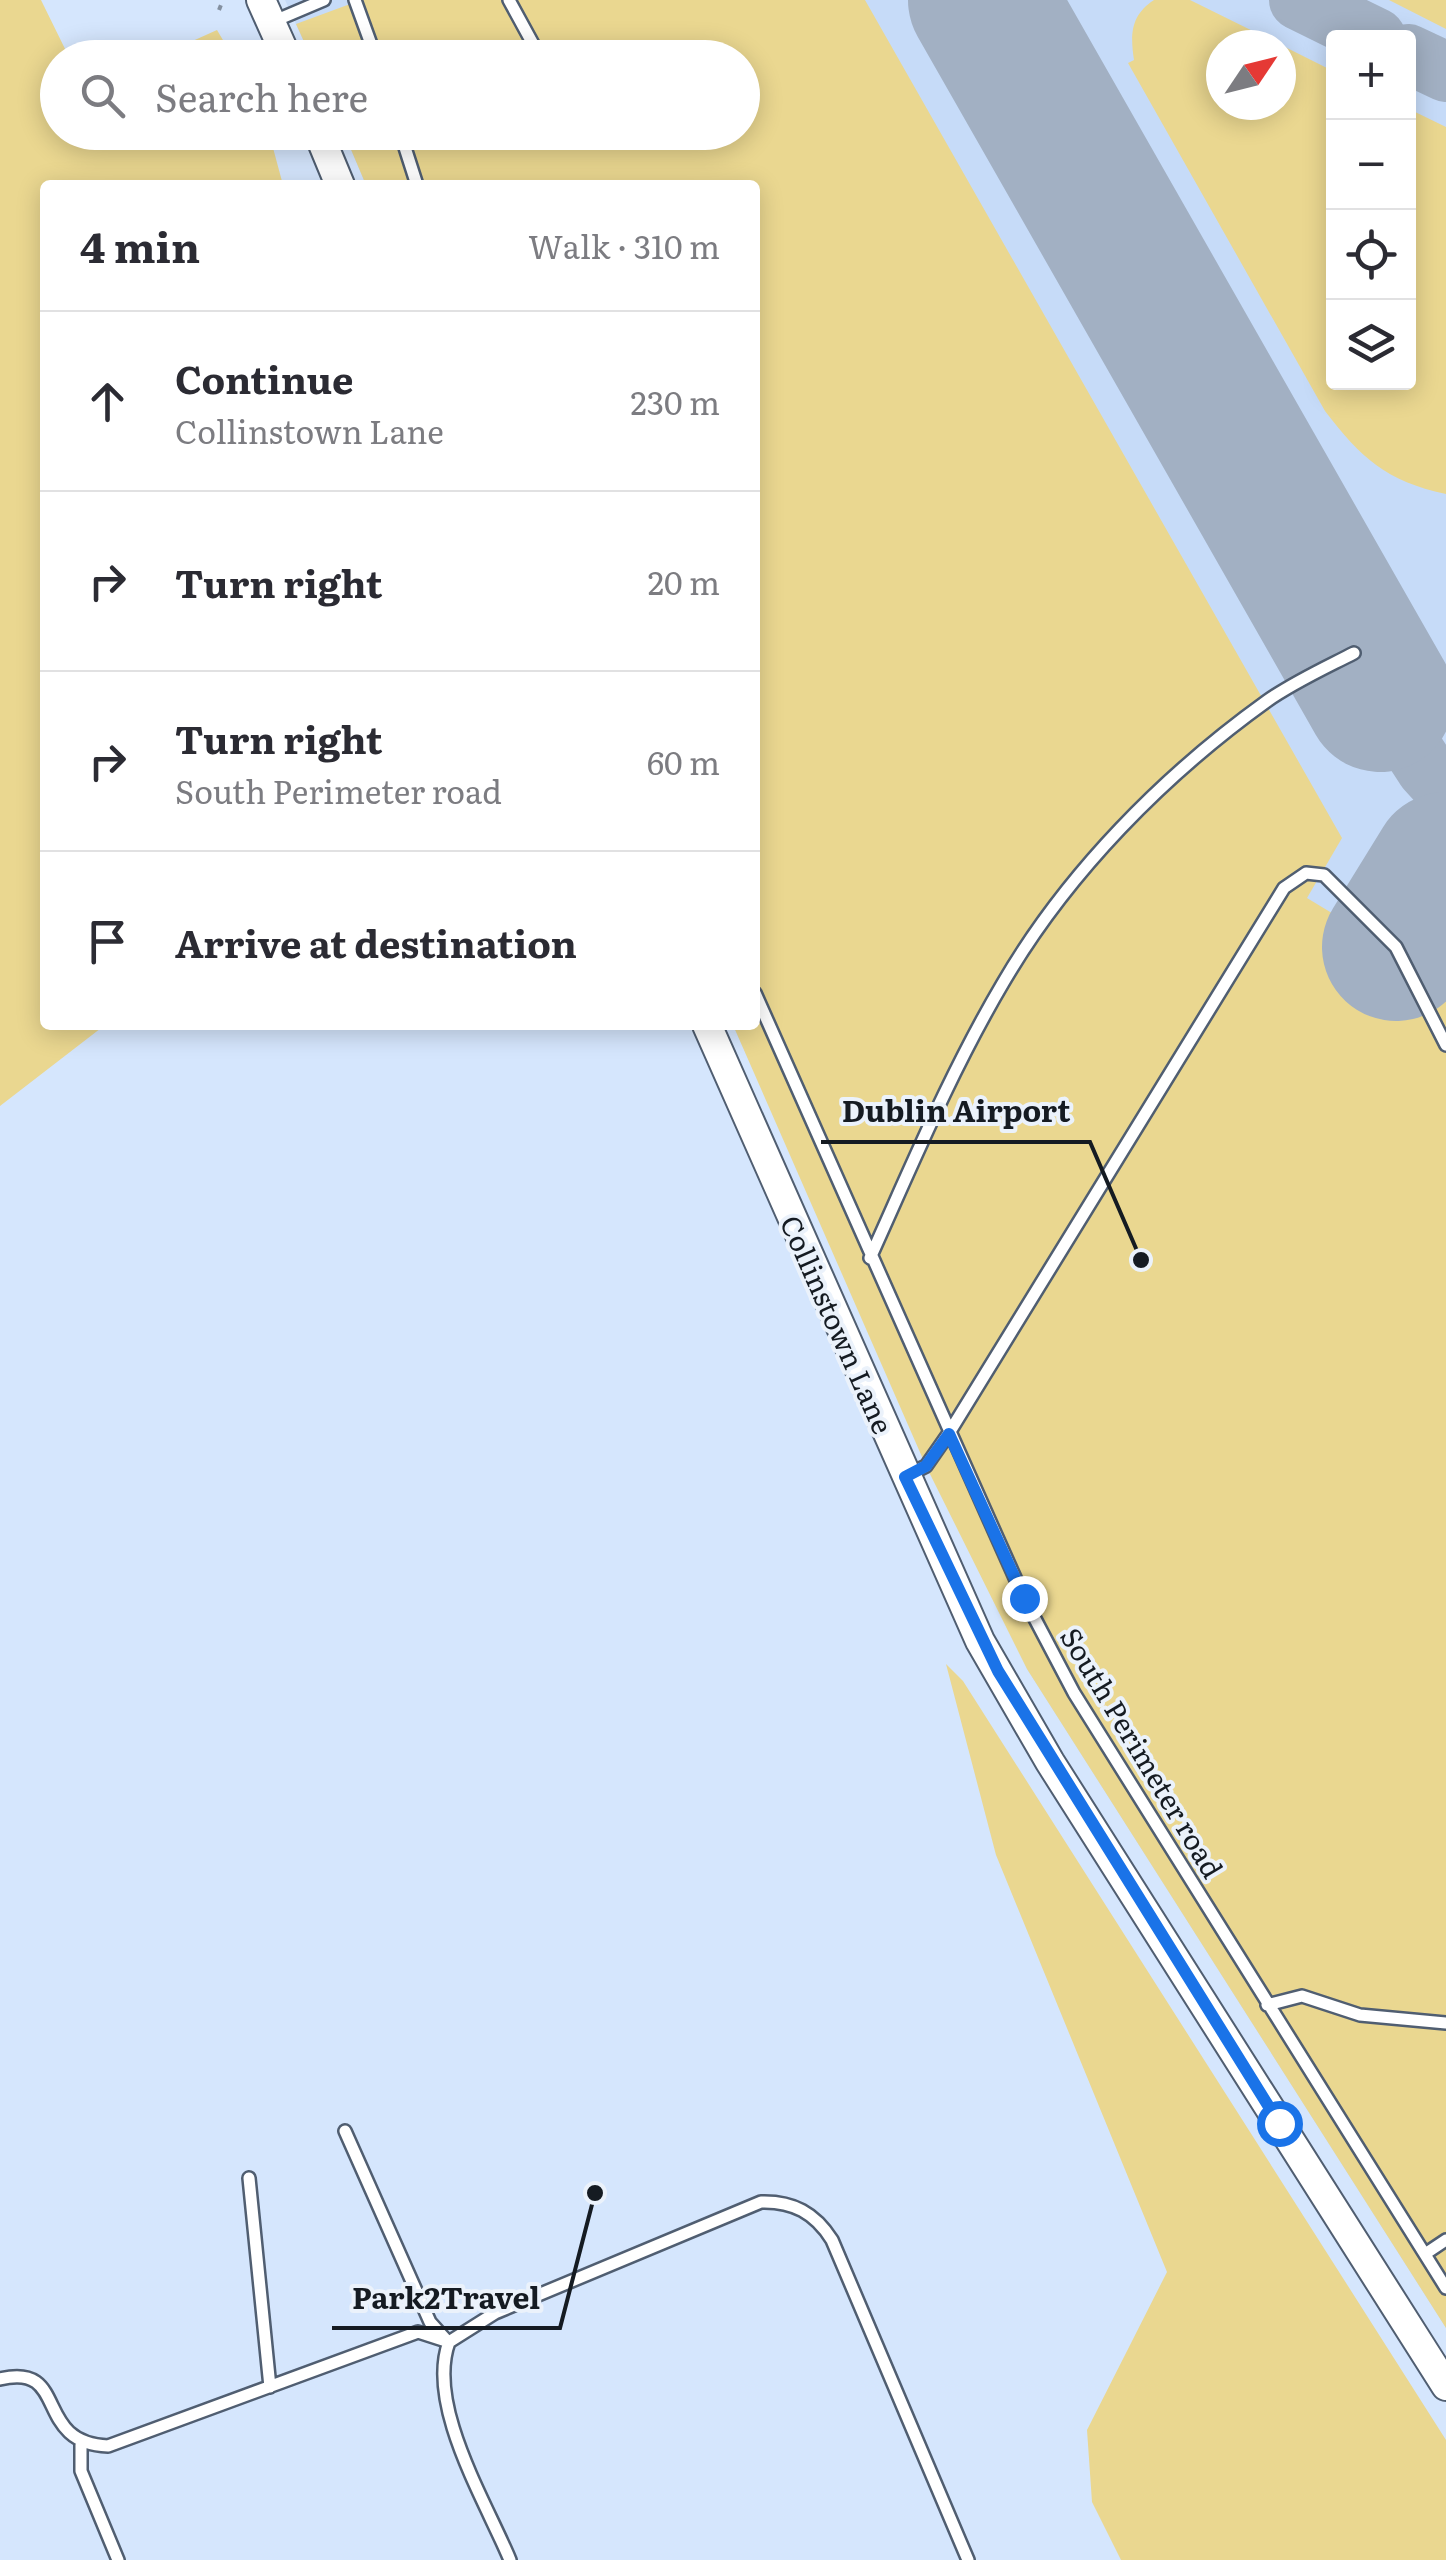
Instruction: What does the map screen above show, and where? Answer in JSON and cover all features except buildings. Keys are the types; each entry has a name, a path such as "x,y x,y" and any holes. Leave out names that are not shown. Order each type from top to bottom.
{"street":[{"path":"267,11 279,40"},
{"path":"325,150 338,180"},
{"name":"Collinstown Lane","path":"709,1030 980,1641 1050,1762 1446,2386"}],"lane":[{"path":"267,11 324,0"},
{"path":"355,0 369,40"},
{"path":"509,0 532,40"},
{"path":"406,150 415,180"},
{"path":"870,1258 944,1090 1004,981 1054,905 1147,800 1268,700 1354,652"},
{"path":"905,1477 926,1466 949,1434 1284,888 1306,874 1324,875 1396,947 1446,1044"},
{"name":"South Perimeter road","path":"760,1005 949,1434 1024,1598 1074,1693 1446,2288"},
{"path":"1267,2005 1302,1996 1360,2016 1446,2023"},
{"path":"344,2131 430,2322 449,2342"},
{"path":"250,2178 270,2387"},
{"path":"510,2560 445,2405 441,2383 449,2342 496,2313 760,2202 798,2207 817,2220 832,2240 968,2560"},
{"path":"1425,2254 1446,2240"},
{"path":"0,2379 23,2375 40,2384 62,2428 80,2445 108,2446 418,2332 449,2342"},
{"path":"80,2445 81,2471 118,2560"}],"path":[{"path":"219,10 223,0"}],"shaded area":[{"path":"0,0 41,0 61,40 40,40 40,150 274,150 282,180 40,180 40,1030 99,1030 0,1106"},
{"path":"285,0 1446,0 1446,2328 1027,1669 735,1030 760,1030 760,180 364,180 351,150 760,150 760,40 303,40"},
{"path":"361,0 865,0 1342,838 1307,898 1446,982 1446,2328 1027,1669 926,1466 735,1030 760,1030 760,180 364,180 351,150 760,150 760,40 303,40 296,24"},
{"path":"1154,0 1190,0 1251,30 1206,30 1206,120 1296,120 1296,52 1326,68 1326,390 1416,390 1416,112 1446,127 1446,494 1407,482 1376,465 1325,411 1128,63 1134,60 1133,34 1146,6"},
{"path":"1389,0 1446,0 1446,29"},
{"path":"217,30 223,40 195,40"},
{"path":"946,1664 963,1681 1446,2440 1446,2560 1121,2560 1092,2502 1087,2430 1167,2272 996,1855"}],"taxiway":[{"path":"1299,0 1360,30"},
{"path":"1416,58 1446,72"},
{"path":"1349,645 1403,687 1446,700"},
{"path":"1380,698 1426,769 1446,791"}],"runway":[{"path":"982,0 1380,698"},
{"path":"1396,947 1446,866"}],"place":[{"name":"Dublin Airport","path":"1141,1260"},
{"name":"Park2Travel","path":"595,2193"}],"route":[{"path":"1024,1598 949,1434 926,1466 905,1477 980,1641 1050,1762 1279,2123"}]}
